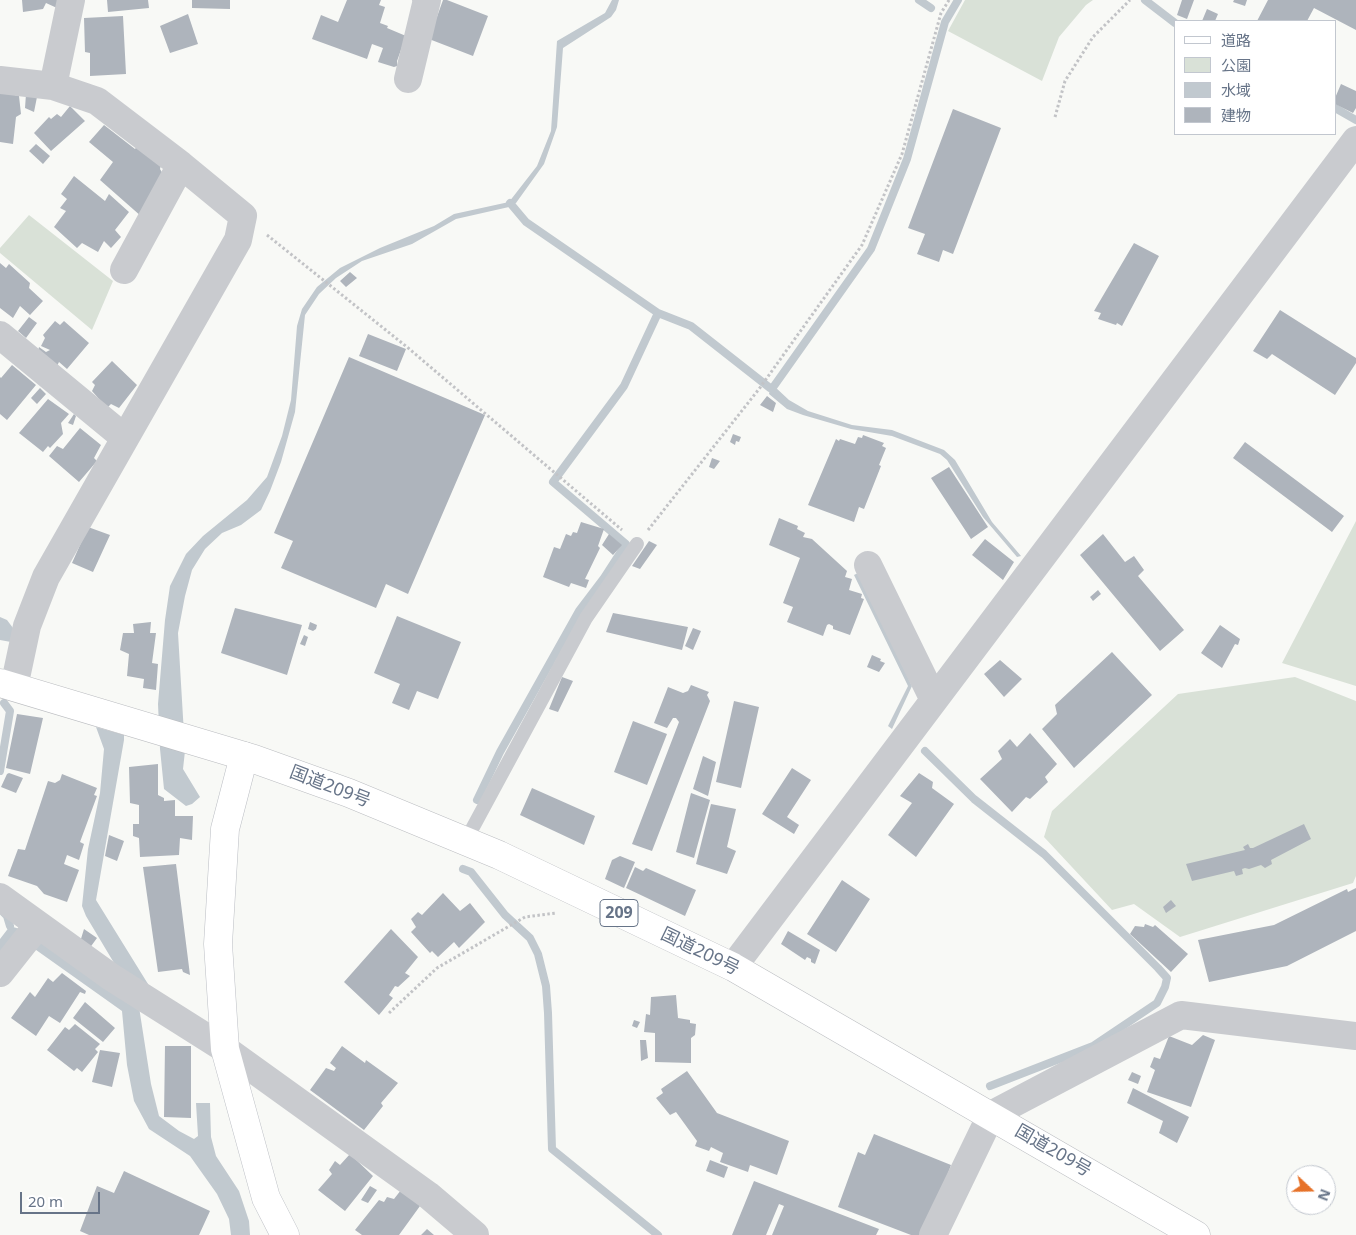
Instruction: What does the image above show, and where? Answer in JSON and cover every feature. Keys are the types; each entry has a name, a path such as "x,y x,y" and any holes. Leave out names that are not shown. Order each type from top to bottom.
{"main road":[{"name":"国道209号","path":"7,685 244,756 349,793 499,855 733,967 1196,1235"},
{"path":"244,756 225,829 218,944 225,1049 266,1198 285,1235"}],"street":[{"path":"53,86 71,0"},
{"path":"408,79 428,0 426,0"},
{"path":"0,80 53,86 97,101 181,165 243,216 238,240 46,577 7,685"},
{"path":"733,967 1356,140"},
{"path":"124,270 181,165"},
{"path":"0,334 125,438"},
{"path":"868,565 934,700"},
{"path":"0,897 111,977 225,1049 428,1195 475,1235"},
{"path":"0,973 38,926"},
{"path":"934,1235 990,1115 1181,1015 1356,1036"}],"lane":[{"path":"465,842 586,618 637,544"}],"path":[{"path":"243,216 408,347 637,544 759,390 862,245 902,154 941,13 949,0"},
{"path":"1054,117 1065,81 1093,37 1130,0"},
{"path":"389,1013 437,968 525,916 559,913"}],"green space":[{"path":"965,0 1093,0 1086,5 1059,37 1042,81 948,31"},
{"path":"29,215 113,281 92,330 0,253 0,248"},
{"path":"1356,521 1356,686 1282,663"},
{"path":"1295,677 1356,701 1356,876 1353,883 1180,937 1134,904 1112,910 1044,837 1052,811 1178,694"}],"water":[{"path":"612,0 619,0 616,10 611,17 563,48 557,127 544,164 516,203 509,207 456,219 412,244 362,261 336,278 319,294 305,315 295,412 281,462 270,491 261,510 241,525 222,533 205,549 192,570 185,596 178,633 185,751 183,769 200,797 192,804 186,806 164,789 160,749 158,704 165,620 170,586 186,554 203,536 247,500 267,477 282,436 291,400 297,326 302,309 317,287 340,268 380,248 434,226 454,214 509,202 537,166 551,131 557,41 605,13"},
{"path":"774,386 789,400 808,411 852,425 892,430 944,450 955,460 992,522 1021,556 1017,557 983,517 947,460 940,454 892,436 851,429 787,409 769,394 770,388"},
{"path":"858,573 912,686 892,729 888,726 908,686 854,575"},
{"path":"0,617 7,620 13,628 11,642 0,640"},
{"path":"96,727 124,735 124,740 96,900 148,984 139,1007 151,1084 159,1116 179,1131 194,1139 198,1136 196,1103 210,1103 211,1137 216,1156 239,1191 249,1221 250,1235 231,1235 229,1219 217,1194 190,1156 149,1129 134,1101 127,1065 122,1011 15,935 0,953 0,939 10,926 26,931 120,973 82,906 88,849 100,793 104,749"}],"building":[{"path":"22,0 59,0 57,8 46,3 43,9 23,12"},
{"path":"107,0 148,0 149,8 108,12"},
{"path":"192,0 230,0 230,9 192,8"},
{"path":"347,0 381,0 379,5 385,7 380,23 406,36 397,66 394,67 378,62 383,48 372,44 367,59 312,39 321,15 338,22"},
{"path":"443,0 488,16 473,56 429,39"},
{"path":"1182,0 1194,0 1187,19 1177,15"},
{"path":"1234,0 1247,0 1245,6 1233,2"},
{"path":"1268,0 1356,0 1356,30 1314,8 1308,20 1258,20"},
{"path":"1207,9 1218,14 1215,20 1202,20"},
{"path":"188,14 198,44 170,53 160,26"},
{"path":"123,16 126,74 90,76 90,53 85,52 84,18"},
{"path":"1341,84 1356,91 1356,108 1353,113 1336,104 1336,96"},
{"path":"0,92 19,96 21,114 16,117 13,144 0,142"},
{"path":"26,94 37,97 34,112 25,108"},
{"path":"70,106 85,121 51,151 34,133 49,117 51,119 57,114 61,117"},
{"path":"953,109 1001,128 953,254 943,250 939,262 917,254 925,234 908,228"},
{"path":"104,125 135,149 139,144 162,161 160,169 164,176 142,217 100,180 113,162 89,142"},
{"path":"36,144 50,156 43,164 29,151"},
{"path":"74,176 105,201 109,194 129,212 115,230 121,237 111,248 104,241 98,252 82,243 77,248 54,227 66,211 60,208 67,199 61,194"},
{"path":"1134,243 1159,256 1122,326 1098,319 1101,313 1094,311"},
{"path":"0,263 6,268 9,264 30,283 29,288 43,301 30,315 20,306 13,318 0,308"},
{"path":"350,272 357,278 346,287 340,281"},
{"path":"1280,310 1356,358 1356,363 1335,395 1272,354 1267,359 1253,351"},
{"path":"29,317 37,323 26,338 18,331"},
{"path":"55,321 60,325 64,321 89,343 67,369 59,362 56,368 38,351 39,347 46,352 50,350 41,346 45,338 43,335"},
{"path":"368,334 406,349 397,371 359,356"},
{"path":"349,357 485,415 408,594 386,584 376,608 281,568 293,541 274,533"},
{"path":"112,361 137,385 119,408 111,404 107,408 92,391 95,385 92,382"},
{"path":"12,365 36,385 7,420 0,414 0,377"},
{"path":"40,388 46,394 37,404 31,398"},
{"path":"767,396 776,403 773,412 760,405"},
{"path":"48,399 69,414 61,423 63,434 50,448 48,446 43,452 19,433"},
{"path":"74,414 76,416 73,425 68,423"},
{"path":"80,428 101,445 94,458 97,461 79,482 49,456 57,446 63,449"},
{"path":"733,434 741,437 739,442 736,441 735,445 730,442"},
{"path":"863,435 884,443 882,446 886,448 864,509 859,507 854,522 808,505 836,439 855,444 858,437 862,438"},
{"path":"1245,442 1344,516 1332,532 1233,458"},
{"path":"712,458 720,461 714,469 709,467"},
{"path":"949,467 988,527 971,539 931,478"},
{"path":"779,518 798,526 797,529 805,533 803,537 812,539 847,571 845,577 852,579 849,590 862,594 861,598 864,599 850,635 833,629 833,626 829,624 823,636 787,622 793,607 783,603 800,558 769,545"},
{"path":"581,522 604,529 598,546 600,548 585,579 589,580 586,588 571,583 569,587 543,577 554,547 560,549 566,534 571,536 573,532 577,533"},
{"path":"88,527 110,535 93,572 72,563"},
{"path":"609,534 622,545 613,555 602,545"},
{"path":"1103,534 1125,562 1134,556 1144,570 1138,576 1184,630 1160,651 1080,555"},
{"path":"985,539 1014,562 1003,580 972,555"},
{"path":"649,541 657,545 640,569 632,566"},
{"path":"1098,590 1101,594 1093,601 1090,597"},
{"path":"235,608 302,625 287,675 221,653"},
{"path":"613,613 688,627 682,650 606,632"},
{"path":"397,616 461,642 438,699 417,691 409,710 392,703 400,684 374,673"},
{"path":"151,622 150,633 156,633 152,663 158,664 156,690 143,688 144,679 127,676 129,654 120,650 123,633 134,633 133,624"},
{"path":"310,622 317,625 313,631 308,629"},
{"path":"1220,625 1240,639 1238,645 1235,644 1222,668 1201,653"},
{"path":"693,628 701,631 693,650 685,646"},
{"path":"304,635 308,637 305,646 300,644"},
{"path":"1112,652 1152,695 1074,768 1042,729 1057,714 1055,705"},
{"path":"872,655 885,663 879,672 867,667"},
{"path":"1000,660 1022,679 1004,697 984,674"},
{"path":"562,677 573,681 558,712 549,709"},
{"path":"691,685 709,692 707,695 710,701 652,851 632,844 679,722 676,718 673,718 667,728 654,723 668,687 683,693 688,691"},
{"path":"734,701 759,707 741,788 716,782"},
{"path":"17,714 43,718 30,774 6,768"},
{"path":"633,721 667,734 647,785 614,772"},
{"path":"1030,733 1057,764 1045,777 1048,782 1030,799 1026,797 1012,812 980,779 1002,759 998,751 1010,739 1017,747"},
{"path":"703,756 716,762 708,796 693,789"},
{"path":"158,764 158,795 164,798 164,801 175,800 175,816 193,816 192,840 180,838 179,855 140,857 139,838 133,836 133,824 139,824 139,805 130,803 129,767"},
{"path":"792,768 811,780 787,817 799,825 794,834 762,814"},
{"path":"9,773 23,778 16,793 1,787"},
{"path":"919,773 933,782 932,788 954,804 916,857 888,835 912,803 900,796"},
{"path":"62,774 97,788 94,795 97,796 80,842 84,844 79,860 67,855 64,864 79,870 67,902 44,894 37,886 8,876 18,849 25,850 48,781 55,783 60,780"},
{"path":"532,788 595,816 584,845 520,815"},
{"path":"691,793 710,800 694,858 676,852"},
{"path":"711,804 736,809 727,847 736,851 727,874 696,864"},
{"path":"1304,824 1311,839 1271,860 1272,864 1265,868 1261,865 1242,869 1243,874 1236,876 1234,871 1192,881 1186,864 1245,850 1243,847 1248,844 1250,848 1253,848"},
{"path":"109,835 124,841 117,861 105,856"},
{"path":"620,856 635,862 624,888 605,879 612,860"},
{"path":"176,864 190,975 183,972 182,969 158,972 143,867"},
{"path":"635,867 643,871 646,868 696,890 685,916 626,888"},
{"path":"842,880 870,899 836,952 807,934"},
{"path":"1356,888 1356,931 1287,966 1209,982 1198,940 1274,925 1347,889 1348,892"},
{"path":"443,893 460,911 470,903 485,922 459,948 454,942 438,957 432,951 430,953 411,932 416,927 411,919 418,912 422,915"},
{"path":"1171,900 1176,906 1166,913 1163,907"},
{"path":"1145,924 1153,927 1155,925 1188,954 1171,972 1130,934 1135,926 1144,927"},
{"path":"84,929 97,938 89,949 80,942"},
{"path":"391,929 418,957 405,973 410,976 398,987 395,986 389,995 393,998 379,1015 344,982"},
{"path":"788,931 820,950 815,964 811,962 811,959 807,957 805,960 781,944"},
{"path":"62,973 86,991 85,994 80,992 60,1023 49,1016 36,1036 11,1018 30,992 35,997 48,978 53,982"},
{"path":"676,995 678,1018 690,1020 690,1023 696,1024 695,1035 691,1038 691,1063 655,1062 655,1033 644,1032 646,1014 650,1015 651,997"},
{"path":"85,1002 115,1028 103,1042 73,1018"},
{"path":"634,1020 640,1022 637,1028 632,1026"},
{"path":"75,1024 100,1044 95,1049 98,1052 82,1072 77,1068 74,1071 47,1050 65,1027 69,1030"},
{"path":"1203,1035 1215,1040 1191,1107 1147,1092 1155,1070 1150,1067 1154,1057 1160,1059 1169,1036 1192,1045"},
{"path":"640,1040 646,1040 648,1058 641,1061"},
{"path":"165,1046 191,1046 191,1118 164,1117"},
{"path":"342,1046 365,1063 366,1060 398,1083 381,1103 383,1106 364,1130 310,1090 326,1068 334,1071 336,1068 330,1063"},
{"path":"100,1050 120,1053 112,1087 92,1082"},
{"path":"687,1071 717,1113 789,1141 777,1175 750,1165 748,1172 720,1162 723,1153 711,1147 709,1151 695,1146 697,1141 676,1112 670,1115 656,1098 663,1093 661,1089"},
{"path":"1132,1072 1141,1076 1138,1084 1128,1080"},
{"path":"1133,1088 1189,1117 1177,1143 1159,1133 1163,1121 1127,1103"},
{"path":"874,1134 951,1165 926,1235 911,1235 838,1207 858,1152 865,1155"},
{"path":"350,1154 373,1176 345,1211 318,1190 332,1174 329,1170 335,1161 340,1165"},
{"path":"710,1160 728,1167 724,1178 706,1171"},
{"path":"124,1171 210,1211 199,1235 89,1235 80,1231 97,1186 114,1193"},
{"path":"754,1181 879,1229 876,1235 772,1235 784,1206 779,1204 766,1235 732,1235"},
{"path":"370,1186 377,1190 368,1203 361,1200"},
{"path":"401,1190 420,1206 399,1235 362,1235 355,1230 379,1200 384,1202 387,1197 394,1199"},
{"path":"427,1229 434,1235 421,1235"}],"waterway":[{"path":"919,0 931,8"},
{"path":"774,386 871,249 907,159 945,22 958,0"},
{"path":"1145,0 1174,22"},
{"path":"1336,109 1356,120"},
{"path":"510,203 526,222 658,313"},
{"path":"477,800 500,752 579,611 604,578 626,544 553,482 624,386 658,313 691,326 770,388"},
{"path":"0,771 10,711 4,703"},
{"path":"925,751 974,799 1044,854 1167,978 1157,1003 1093,1046 990,1086"},
{"path":"463,869 471,872 505,915 530,938 538,954 546,986 548,1013 552,1149 658,1235"},
{"path":"4,913 10,926"}]}
